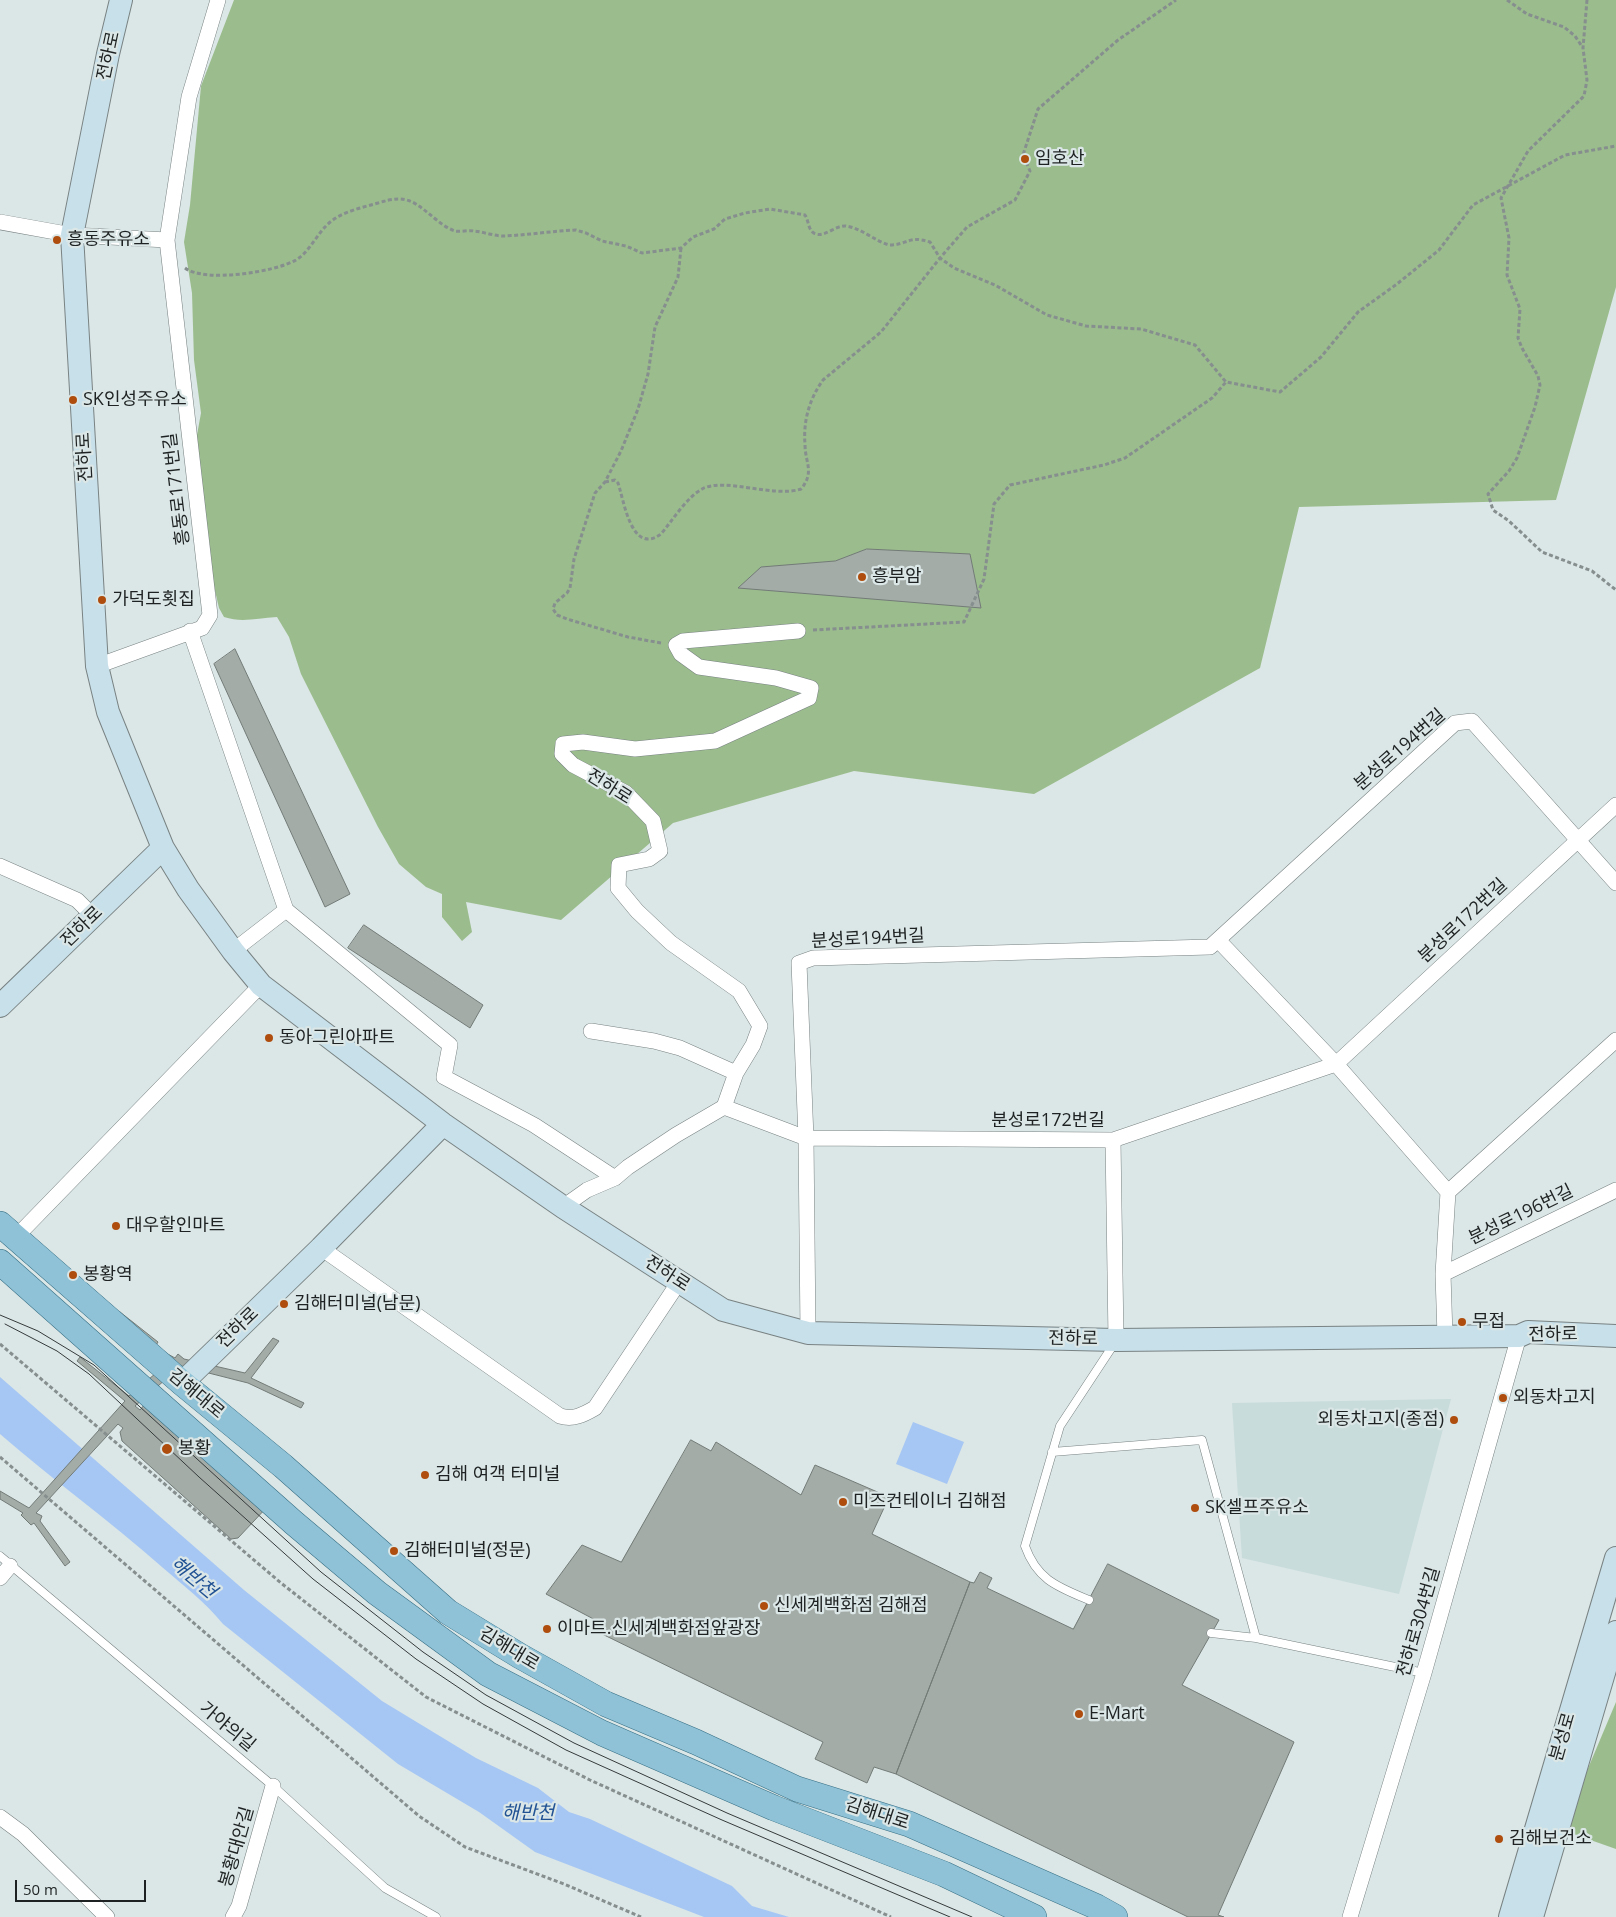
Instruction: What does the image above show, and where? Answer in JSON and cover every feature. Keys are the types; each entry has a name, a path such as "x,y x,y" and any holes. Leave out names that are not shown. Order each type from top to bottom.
{"main road":[{"name":"전하로","path":"121,0 108,54 72,235 98,666 108,712 163,848 188,889 262,985 442,1124 563,1207 679,1282 723,1310 808,1333 1116,1340 1519,1336 1528,1332 1616,1336"},
{"name":"전하로","path":"0,1006 163,848"},
{"name":"전하로","path":"182,1383 321,1248 442,1124"},
{"name":"김해대로","path":"8,1231 182,1383 283,1466 448,1612 520,1656 606,1704 696,1742 797,1789 909,1824 1097,1907 1114,1917"},
{"name":"김해대로","path":"0,1262 302,1529 378,1592 488,1674 602,1733 774,1808 944,1874 1034,1917"},
{"name":"분성로","path":"1510,1917 1616,1558"},
{"name":"분성로","path":"1532,1917 1616,1632"}],"street":[{"name":"흥동로171번길","path":"98,666 202,628 210,615 168,246 189,96 218,0"},
{"path":"0,222 72,235 168,246"},
{"path":"676,645 683,641 798,630"},
{"path":"190,631 286,910 450,1045 444,1077 534,1125 615,1178"},
{"name":"전하로","path":"676,645 681,654 699,667 776,678 811,688 809,698 715,741 635,749 583,742 563,744 562,754 573,765 626,793 653,821 660,851 649,859 619,865 618,888 637,911 672,943 739,991 760,1026 754,1044 736,1073 724,1107"},
{"name":"분성로194번길","path":"808,1333 806,1138 799,963 813,958 1210,947 1455,723 1472,721 1616,883"},
{"name":"분성로172번길","path":"806,1138 1113,1140 1336,1064 1616,805"},
{"path":"0,866 77,900 93,916"},
{"path":"234,951 286,910"},
{"path":"1218,940 1336,1064 1448,1192"},
{"path":"8,1231 262,985"},
{"path":"591,1031 654,1041 680,1048 736,1073"},
{"path":"1445,1336 1443,1274 1448,1192 1616,1040"},
{"path":"563,1207 587,1190 615,1178 668,1140 724,1107 806,1138"},
{"path":"1113,1140 1116,1340"},
{"name":"분성로196번길","path":"1443,1274 1616,1190"},
{"path":"321,1248 560,1416 568,1418 578,1416 595,1408 679,1282"},
{"name":"전하로304번길","path":"1350,1917 1424,1673 1519,1336"},
{"path":"0,1578 5,1561"},
{"name":"봉황대안길","path":"233,1917 239,1906 273,1786"},
{"path":"0,1817 23,1834 107,1917"}],"lane":[{"path":"1088,1600 1045,1578 1031,1563 1025,1546 1060,1426 1116,1340"},
{"path":"1052,1452 1202,1440 1256,1638"},
{"name":"가야의길","path":"5,1561 273,1786 385,1888 436,1917"},
{"path":"1211,1633 1256,1638 1424,1673"}],"path":[{"path":"605,482 615,480 634,530 641,536 650,539 656,538 661,534 692,496 707,487 725,486 784,491 801,489 807,481 810,472 804,445 806,419 817,388 831,372 881,332 940,258 968,227 1015,200 1030,171 1023,155 1038,109 1118,40 1176,0"},
{"path":"1507,0 1527,14 1564,27 1575,36 1583,48"},
{"path":"1587,0 1583,48 1588,80 1584,96 1528,151 1501,198 1509,238 1507,275 1520,309 1518,338 1538,376 1540,385 1535,407 1517,458 1509,471 1488,494 1493,510 1509,520 1542,552 1592,571 1616,590"},
{"path":"168,246 191,271 220,274 259,273 285,266 298,259 326,226 337,217 380,202 401,198 414,202 443,225 455,231 474,231 503,236 576,230 602,241 626,246 642,253 681,248 693,237 714,229 725,219 770,208 805,215 810,230 815,234 820,235 846,226 889,245 896,245 911,239 930,242 940,258 954,268 995,285 1047,314 1086,326 1140,329 1195,345 1226,382 1280,392 1321,357 1358,312 1439,250 1473,205 1565,155 1616,146"},
{"path":"676,645 628,637 566,619 553,611 553,605 570,588 574,559 595,494 605,482 624,444 638,409 646,380 654,327 678,277 681,248"},
{"path":"798,630 964,622 984,578 994,504 1010,485 1104,465 1125,458 1212,398 1226,382"},
{"path":"0,1344 281,1583 426,1697 590,1780 891,1917"},
{"path":"0,1457 419,1816 465,1847 564,1884 641,1917"}],"shaded area":[{"path":"1451,1399 1399,1594 1242,1558 1232,1403"}],"green space":[{"path":"234,0 1616,0 1616,287 1556,500 1299,507 1260,668 1034,794 854,771 673,823 561,920 466,902 472,932 462,941 442,917 442,894 426,887 399,864 378,827 301,674 289,637 277,617 243,620 231,619 224,617 219,608 189,479 201,413 194,360 192,293 184,242 190,205 201,86"},
{"path":"1616,1702 1616,1849 1562,1830"}],"water":[{"name":"해반천","path":"0,1377 244,1590 382,1701 476,1758 538,1788 569,1812 590,1819 732,1886 752,1906 789,1917 704,1917 535,1852 479,1812 398,1764 223,1624 201,1601 142,1550 0,1434"},
{"path":"913,1422 964,1442 947,1484 896,1464"}],"building":[{"name":"흥부암","path":"867,549 970,554 981,608 738,588 761,567 835,561"},
{"path":"235,649 350,894 325,907 214,664"},
{"path":"364,925 483,1005 470,1028 348,948"},
{"path":"120,1312 158,1342 155,1347 175,1358 178,1354 184,1359 245,1373 273,1338 279,1341 251,1378 304,1403 301,1408 248,1383 181,1366 135,1406 140,1410 149,1399 268,1506 238,1538 231,1539 122,1441 120,1432 123,1428 118,1424 36,1513 42,1516 40,1521 70,1562 65,1566 34,1523 31,1525 21,1515 23,1513 0,1499 0,1491 29,1508 125,1401 77,1361 80,1357 129,1396 169,1362 116,1317"},
{"name":"신세계백화점 김해점","path":"691,1440 711,1451 716,1442 801,1495 815,1465 889,1497 872,1534 970,1582 896,1774 874,1767 867,1783 815,1759 823,1742 598,1632 603,1624 546,1594 582,1545 621,1562"},
{"name":"E-Mart","path":"1108,1564 1219,1620 1182,1685 1294,1742 1218,1915 1224,1917 1188,1917 896,1774 970,1582 974,1583 980,1572 992,1578 987,1588 1073,1629"}],"tram line":[{"path":"0,1315 38,1331 94,1365 321,1572 423,1652 486,1695 574,1743 727,1813 972,1917"},
{"path":"5,1324 57,1351 89,1374 199,1477 313,1579 416,1659 483,1704 566,1750 722,1820 950,1917"}],"place":[{"name":"임호산","path":"1025,159"},
{"name":"흥동주유소","path":"57,240"},
{"name":"SK인성주유소","path":"73,400"},
{"name":"흥부암","path":"862,577"},
{"name":"가덕도횟집","path":"102,600"},
{"name":"동아그린아파트","path":"269,1038"},
{"name":"대우할인마트","path":"116,1226"},
{"name":"봉황역","path":"73,1275"},
{"name":"김해터미널(남문)","path":"284,1304"},
{"name":"무접","path":"1462,1322"},
{"name":"외동차고지","path":"1503,1398"},
{"name":"외동차고지(종점)","path":"1454,1420"},
{"name":"봉황","path":"167,1449"},
{"name":"김해 여객 터미널","path":"425,1475"},
{"name":"미즈컨테이너 김해점","path":"843,1502"},
{"name":"SK셀프주유소","path":"1195,1508"},
{"name":"김해터미널(정문)","path":"394,1551"},
{"name":"신세계백화점 김해점","path":"764,1606"},
{"name":"이마트.신세계백화점앞광장","path":"547,1629"},
{"name":"E-Mart","path":"1079,1714"},
{"name":"김해보건소","path":"1499,1839"}]}
